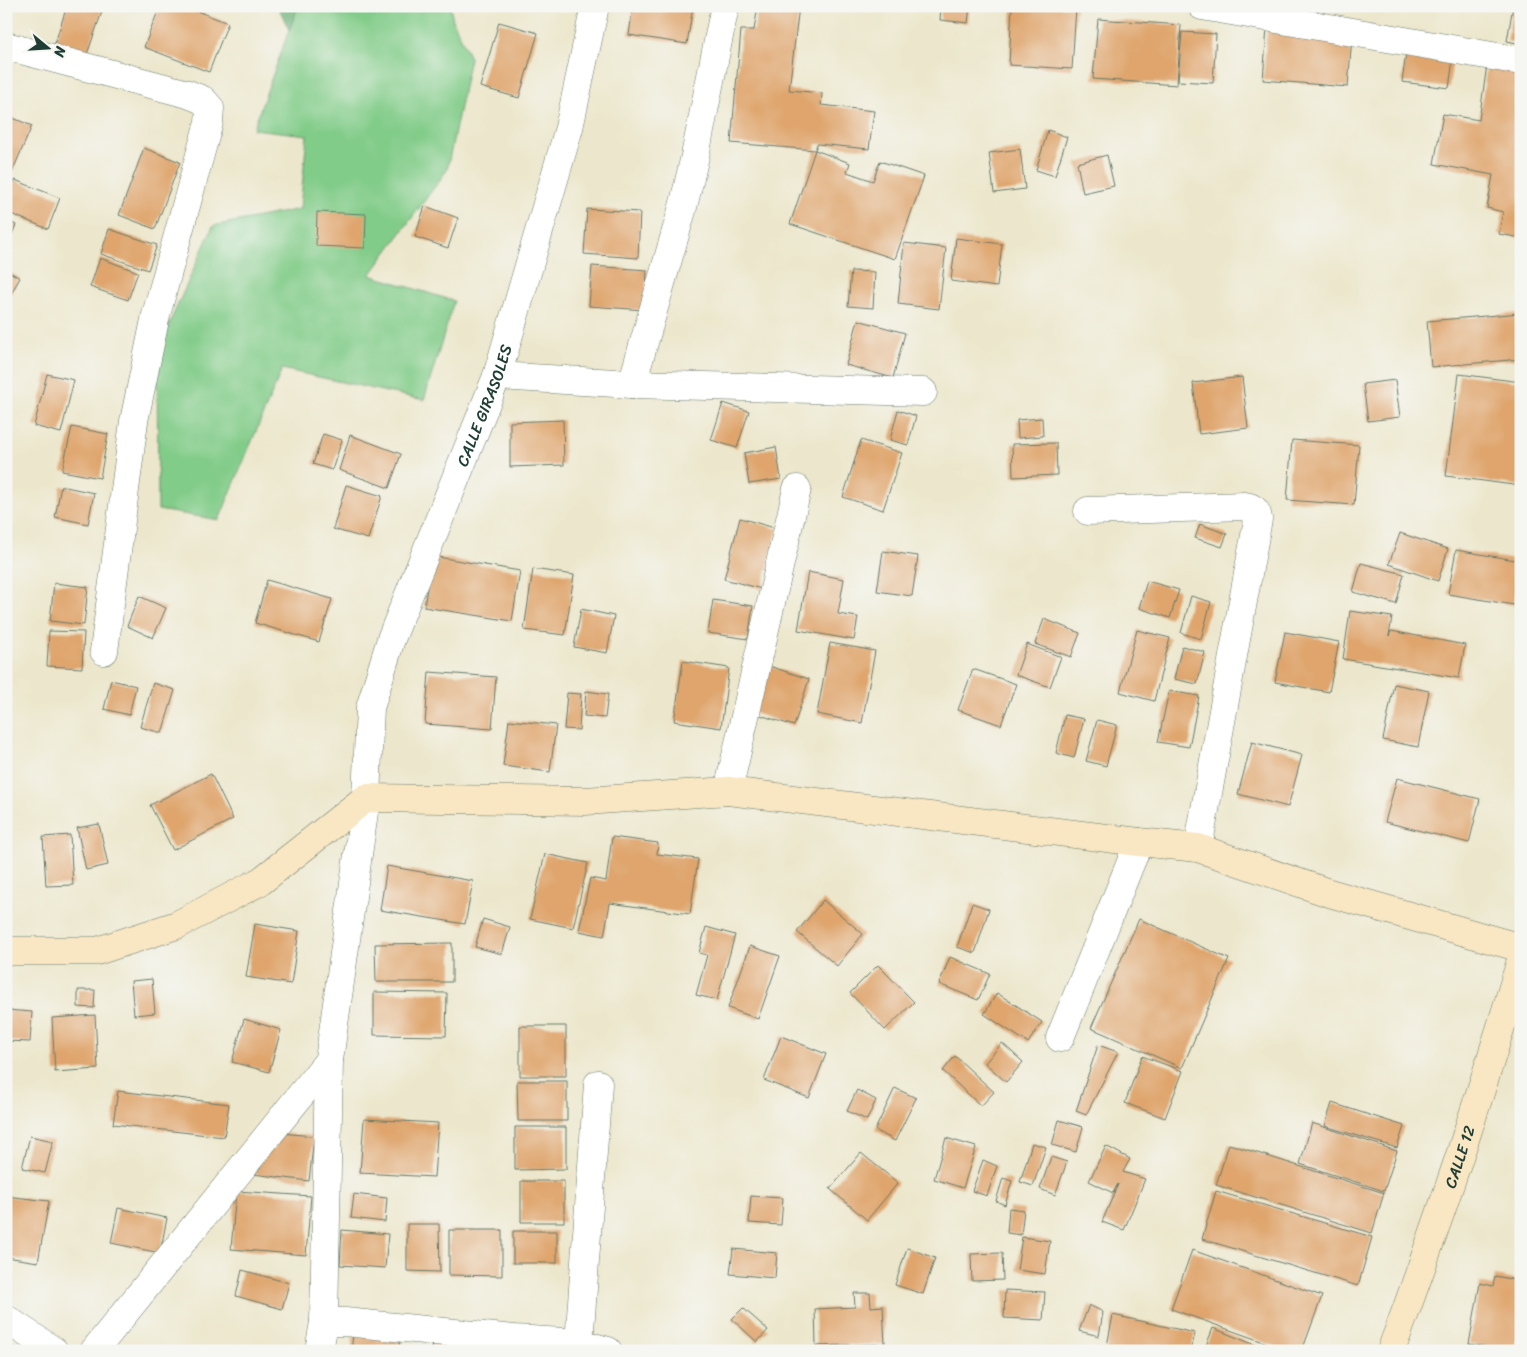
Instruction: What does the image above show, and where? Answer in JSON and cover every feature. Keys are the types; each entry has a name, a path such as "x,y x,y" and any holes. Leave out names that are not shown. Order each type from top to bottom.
{"street":[{"name":"CALLE GIRASOLES","path":"319,1351 324,1322 330,1060 366,798 370,708 391,639 497,376 569,128 595,6"},
{"path":"632,384 683,207 695,156 724,6"},
{"path":"1202,6 1521,61"},
{"path":"6,46 188,94 204,100 210,108 209,122 156,315 134,421 104,651"},
{"path":"497,376 632,384 923,392"},
{"path":"728,791 797,489"},
{"path":"1088,511 1244,506 1255,510 1258,514 1198,848"},
{"path":"6,951 97,951 177,925 261,881 366,798 585,802 728,791 1198,848 1326,892 1521,948"},
{"path":"1060,1038 1139,842"},
{"name":"CALLE 12","path":"1391,1351 1429,1248 1490,1064 1521,960"},
{"path":"94,1351 330,1060"},
{"path":"579,1343 598,1084"},
{"path":"6,1320 54,1351"},
{"path":"324,1322 345,1322 514,1339 579,1343 608,1351"}],"green space":[{"path":"278,6 298,6 289,30"},
{"path":"298,6 450,6 453,20 470,58 447,170 370,275 454,301 424,400 282,369 219,520 158,510 157,351 213,226 300,209 307,135 253,129"}],"building":[{"path":"67,6 104,6 86,57 54,46"},
{"path":"160,6 184,6 228,23 209,72 144,47"},
{"path":"633,6 693,6 687,44 629,35"},
{"path":"758,6 799,6 789,90 822,93 821,105 874,111 869,149 817,144 815,150 731,143 741,30 754,30"},
{"path":"941,6 970,6 968,23 940,20"},
{"path":"1012,6 1076,7 1072,69 1009,65"},
{"path":"1513,6 1521,6 1521,44 1507,41"},
{"path":"1098,19 1181,25 1177,85 1093,79"},
{"path":"499,22 538,33 519,98 480,87"},
{"path":"1267,28 1352,36 1348,87 1263,80"},
{"path":"1182,32 1216,34 1213,83 1178,81"},
{"path":"1407,46 1454,52 1449,88 1402,82"},
{"path":"1487,65 1521,70 1521,238 1499,234 1503,212 1487,208 1493,175 1434,164 1443,114 1479,120"},
{"path":"6,115 32,126 6,186"},
{"path":"1048,130 1067,137 1055,176 1036,170"},
{"path":"144,148 180,162 155,229 119,215"},
{"path":"1020,149 1025,189 994,193 989,153"},
{"path":"815,150 850,163 847,172 873,181 880,161 924,176 895,259 790,224"},
{"path":"1107,155 1114,186 1083,193 1077,163"},
{"path":"15,180 60,198 48,229 6,212 6,203"},
{"path":"425,206 458,218 448,248 415,237"},
{"path":"587,209 640,212 638,258 584,254"},
{"path":"317,212 366,214 365,248 316,246"},
{"path":"6,221 16,225 6,248"},
{"path":"109,229 157,245 148,270 101,254"},
{"path":"956,238 1002,244 997,287 951,281"},
{"path":"904,243 946,248 939,309 898,304"},
{"path":"100,258 138,272 128,300 90,287"},
{"path":"592,266 647,270 645,310 589,306"},
{"path":"6,270 20,278 6,302"},
{"path":"851,271 875,272 873,308 848,306"},
{"path":"1521,313 1521,359 1431,367 1427,321"},
{"path":"858,320 905,333 893,378 846,365"},
{"path":"47,374 74,380 61,433 34,426"},
{"path":"1459,374 1521,382 1521,486 1446,476"},
{"path":"1242,377 1248,428 1199,434 1193,383"},
{"path":"1395,380 1400,417 1368,421 1363,384"},
{"path":"723,403 749,411 737,448 711,440"},
{"path":"898,410 916,416 908,445 890,440"},
{"path":"1042,418 1043,436 1018,438 1017,420"},
{"path":"563,420 564,465 510,467 510,422"},
{"path":"72,427 108,434 100,478 62,471"},
{"path":"323,434 342,440 332,470 313,464"},
{"path":"350,435 401,454 389,488 339,470"},
{"path":"861,440 902,453 883,510 843,497"},
{"path":"1292,440 1359,445 1354,505 1287,500"},
{"path":"1056,443 1057,475 1013,477 1012,444"},
{"path":"776,447 781,479 749,484 744,453"},
{"path":"346,485 382,496 368,539 333,529"},
{"path":"61,486 94,493 88,524 55,517"},
{"path":"740,518 778,529 762,589 724,579"},
{"path":"1200,524 1227,534 1222,547 1195,538"},
{"path":"1400,533 1448,549 1438,581 1389,564"},
{"path":"1456,550 1521,561 1514,605 1448,594"},
{"path":"883,551 918,556 912,596 877,591"},
{"path":"432,556 520,571 512,621 424,607"},
{"path":"1361,563 1404,574 1396,604 1353,592"},
{"path":"533,569 574,575 565,635 524,630"},
{"path":"808,572 844,579 838,614 858,617 854,640 798,630"},
{"path":"267,580 332,599 319,642 255,623"},
{"path":"1147,581 1179,590 1170,618 1139,608"},
{"path":"54,583 88,587 84,625 50,621"},
{"path":"139,596 166,608 153,638 127,626"},
{"path":"1191,596 1211,602 1201,639 1181,633"},
{"path":"713,600 753,606 748,639 708,633"},
{"path":"581,609 614,616 607,653 574,647"},
{"path":"1350,611 1392,617 1389,636 1391,631 1465,645 1459,678 1343,659"},
{"path":"1044,619 1080,633 1071,657 1035,644"},
{"path":"1137,630 1170,638 1154,701 1120,692"},
{"path":"49,631 84,632 82,668 47,666"},
{"path":"1285,632 1339,642 1329,692 1275,682"},
{"path":"830,643 875,651 862,723 817,714"},
{"path":"1027,644 1061,657 1050,687 1016,675"},
{"path":"1182,646 1205,652 1197,684 1174,679"},
{"path":"683,661 729,668 721,728 674,721"},
{"path":"769,666 809,679 794,726 754,713"},
{"path":"973,669 1016,684 1001,725 958,710"},
{"path":"429,672 496,677 492,729 425,724"},
{"path":"111,680 136,686 129,715 104,709"},
{"path":"153,683 175,690 162,733 140,727"},
{"path":"1394,684 1429,691 1418,747 1383,740"},
{"path":"586,691 608,694 605,718 584,716"},
{"path":"1169,691 1199,696 1189,747 1158,742"},
{"path":"567,693 581,694 579,730 564,729"},
{"path":"1065,715 1084,719 1074,758 1056,753"},
{"path":"509,720 556,725 550,772 503,766"},
{"path":"1097,720 1117,725 1106,766 1086,761"},
{"path":"1252,742 1302,755 1288,807 1238,794"},
{"path":"211,774 233,819 173,850 150,805"},
{"path":"1397,778 1480,799 1469,843 1385,822"},
{"path":"99,824 108,865 86,870 77,828"},
{"path":"70,835 73,885 46,886 43,837"},
{"path":"612,837 658,843 657,854 698,859 690,914 610,903 604,936 579,931 590,878 606,881"},
{"path":"545,854 588,863 573,928 530,919"},
{"path":"387,866 473,881 465,924 380,910"},
{"path":"823,900 863,934 837,966 797,932"},
{"path":"972,903 989,909 975,953 957,947"},
{"path":"483,919 510,927 502,954 475,947"},
{"path":"1139,919 1229,959 1182,1068 1091,1028"},
{"path":"255,924 299,931 291,984 246,977"},
{"path":"706,927 735,935 717,1000 696,995 707,955 699,953"},
{"path":"452,943 452,982 376,982 375,944"},
{"path":"750,946 780,956 758,1019 728,1008"},
{"path":"950,957 990,974 978,1000 939,984"},
{"path":"878,965 914,1002 885,1030 850,993"},
{"path":"152,979 155,1013 134,1015 131,981"},
{"path":"78,990 95,990 94,1008 78,1007"},
{"path":"374,992 447,993 446,1036 374,1035"},
{"path":"997,993 1042,1022 1028,1043 984,1014"},
{"path":"6,1010 32,1012 30,1042 6,1041"},
{"path":"95,1015 98,1069 55,1072 52,1018"},
{"path":"244,1019 281,1030 269,1072 232,1062"},
{"path":"520,1026 566,1026 566,1076 520,1076"},
{"path":"781,1036 826,1054 809,1098 764,1080"},
{"path":"1002,1043 1023,1062 1006,1082 985,1063"},
{"path":"1098,1045 1118,1052 1086,1115 1076,1111"},
{"path":"955,1056 994,1092 981,1106 943,1071"},
{"path":"1142,1056 1183,1071 1165,1118 1125,1103"},
{"path":"517,1081 567,1081 567,1121 518,1121"},
{"path":"895,1088 916,1098 895,1141 875,1130"},
{"path":"857,1090 876,1100 867,1120 847,1111"},
{"path":"118,1091 229,1104 224,1137 113,1124"},
{"path":"1332,1103 1404,1126 1397,1148 1325,1126"},
{"path":"364,1119 438,1123 434,1177 360,1173"},
{"path":"1059,1120 1083,1127 1076,1152 1052,1145"},
{"path":"1312,1123 1397,1151 1384,1191 1300,1164"},
{"path":"515,1127 566,1127 566,1169 515,1170"},
{"path":"280,1133 314,1136 309,1181 253,1174"},
{"path":"30,1136 53,1141 45,1173 22,1168"},
{"path":"946,1138 976,1147 963,1188 934,1179"},
{"path":"1032,1143 1046,1147 1033,1186 1020,1182"},
{"path":"1229,1144 1384,1193 1372,1233 1216,1185"},
{"path":"1106,1146 1130,1159 1123,1172 1145,1179 1124,1230 1102,1222 1118,1184 1113,1193 1089,1181"},
{"path":"861,1153 898,1183 867,1220 830,1189"},
{"path":"1051,1157 1067,1162 1055,1195 1040,1189"},
{"path":"983,1160 997,1166 987,1196 972,1191"},
{"path":"1003,1178 1012,1181 1005,1205 996,1201"},
{"path":"521,1181 564,1181 564,1222 521,1222"},
{"path":"236,1191 311,1196 306,1255 231,1249"},
{"path":"1216,1191 1372,1237 1358,1286 1202,1239"},
{"path":"354,1194 387,1198 385,1222 351,1218"},
{"path":"6,1196 49,1201 38,1262 6,1257"},
{"path":"751,1196 783,1198 781,1225 749,1223"},
{"path":"118,1208 167,1218 160,1253 111,1243"},
{"path":"1009,1208 1024,1210 1021,1235 1007,1233"},
{"path":"407,1224 439,1224 440,1272 407,1271"},
{"path":"342,1230 388,1234 385,1268 340,1265"},
{"path":"449,1230 502,1230 502,1276 449,1275"},
{"path":"513,1231 557,1231 557,1263 513,1263"},
{"path":"1022,1237 1050,1241 1045,1274 1017,1270"},
{"path":"907,1248 935,1258 923,1294 895,1285"},
{"path":"733,1249 777,1253 775,1278 730,1274"},
{"path":"1192,1250 1322,1296 1302,1351 1289,1351 1171,1309"},
{"path":"1002,1253 1003,1280 972,1281 971,1254"},
{"path":"242,1270 289,1283 282,1309 236,1296"},
{"path":"1495,1276 1521,1281 1521,1312 1514,1351 1469,1344 1480,1283 1493,1286"},
{"path":"1005,1290 1045,1292 1043,1320 1004,1318"},
{"path":"854,1293 870,1293 871,1307 883,1306 885,1344 816,1346 815,1309 855,1307"},
{"path":"1089,1305 1103,1312 1099,1336 1079,1331"},
{"path":"743,1308 768,1330 757,1342 732,1319"},
{"path":"1113,1315 1195,1333 1191,1351 1106,1351"},
{"path":"354,1326 401,1332 399,1351 351,1351"},
{"path":"1213,1328 1270,1351 1204,1351"},
{"path":"434,1332 461,1335 459,1351 432,1351"}]}
